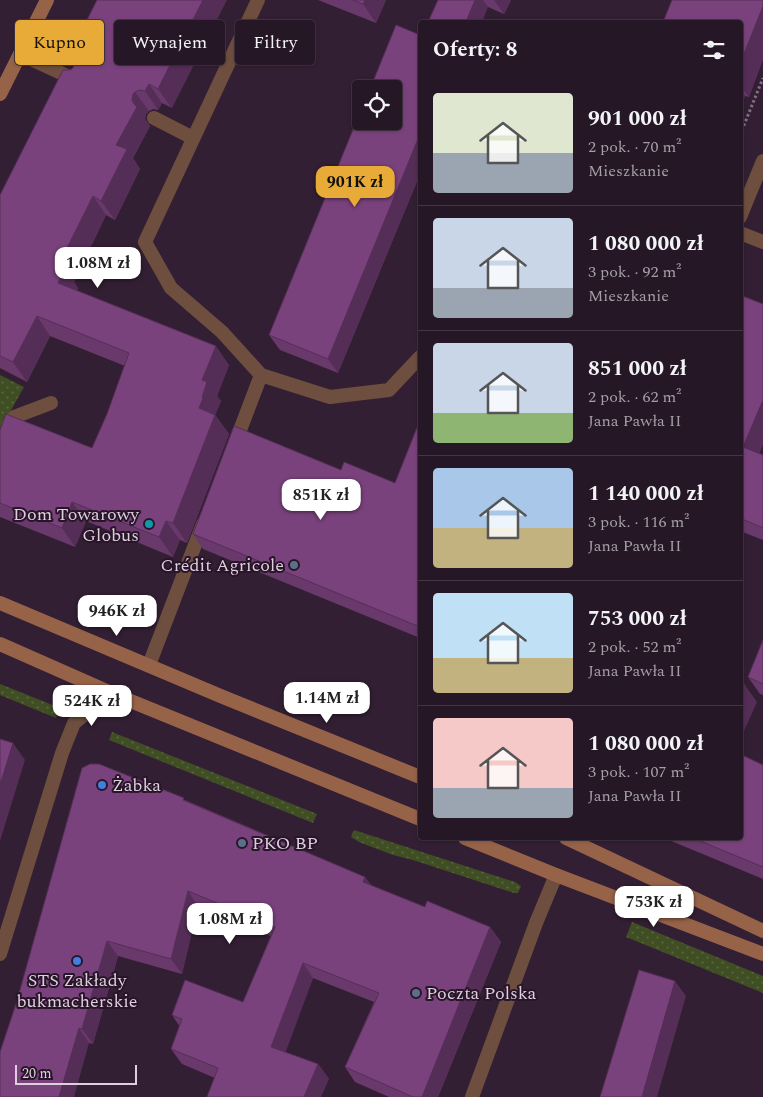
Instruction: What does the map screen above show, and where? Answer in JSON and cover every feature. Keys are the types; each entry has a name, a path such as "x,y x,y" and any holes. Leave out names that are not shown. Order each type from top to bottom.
{"main road":[{"path":"37,20 47,0"},
{"path":"0,94 15,64"},
{"path":"0,603 418,776"},
{"path":"0,644 111,693 418,818"},
{"path":"470,840 763,954"},
{"path":"570,840 763,931"}],"street":[{"path":"258,0 145,242 171,288 222,332 261,375 330,397 389,390 418,359"},
{"path":"44,65 80,81"},
{"path":"154,118 193,138"},
{"path":"743,209 763,161"},
{"path":"743,234 763,242"},
{"path":"228,459 261,375"},
{"path":"0,448 14,416 51,402"},
{"path":"149,666 207,515"},
{"path":"0,954 62,753 74,723 111,693"},
{"path":"472,1097 536,923 556,875"}],"path":[{"path":"743,128 763,78"}],"green space":[{"path":"0,375 24,387 0,430"},
{"path":"0,684 60,708 56,718 0,695"},
{"path":"112,732 317,814 313,823 109,740"},
{"path":"354,830 515,882 521,886 518,893 514,893 393,855 351,837"},
{"path":"632,922 763,976 763,993 626,937"}],"building":[{"path":"97,0 203,0 193,20 114,20 114,65 170,65 158,89 149,84 145,91 140,90 133,94 132,100 137,107 116,145 127,149 101,201 93,196 58,266 65,269 58,283 216,346 202,380 207,382 199,408 215,415 173,523 166,521 159,537 72,502 62,528 0,503 0,430 6,414 92,448 107,414 129,353 37,316 13,362 0,356 0,195 63,70 72,69 74,65 104,65 104,20 87,20"},
{"path":"353,0 365,0 363,4"},
{"path":"438,0 475,0 467,20 429,20"},
{"path":"672,0 763,0 763,6 743,56 743,20 664,20"},
{"path":"396,25 418,34 418,139 328,359 269,335 353,130 402,130 402,80 374,80"},
{"path":"743,296 763,304 763,400 743,447"},
{"path":"418,425 418,626 193,534 234,426 341,470 344,462 395,483"},
{"path":"743,447 763,455 763,528 743,519"},
{"path":"763,640 763,684 748,677"},
{"path":"0,739 13,743 0,785"},
{"path":"743,755 763,765 763,867 698,840 743,840"},
{"path":"90,764 99,764 184,798 183,800 365,877 363,882 425,907 427,901 490,927 422,1097 413,1097 345,1067 379,993 303,963 271,1047 318,1064 304,1097 207,1097 218,1068 171,1049 182,1019 172,1015 185,980 243,1002 275,927 188,891 171,959 107,941 82,1029 79,1028 59,1097 0,1097 0,1052 16,1004 82,768"},
{"path":"639,970 675,981 642,1097 600,1097"}],"place":[{"name":"Dom Towarowy Globus","path":"149,524"},
{"name":"Crédit Agricole","path":"294,565"},
{"name":"Żabka","path":"102,785"},
{"name":"PKO BP","path":"242,843"},
{"name":"STS Zakłady bukmacherskie","path":"77,961"},
{"name":"Poczta Polska","path":"416,993"}]}
